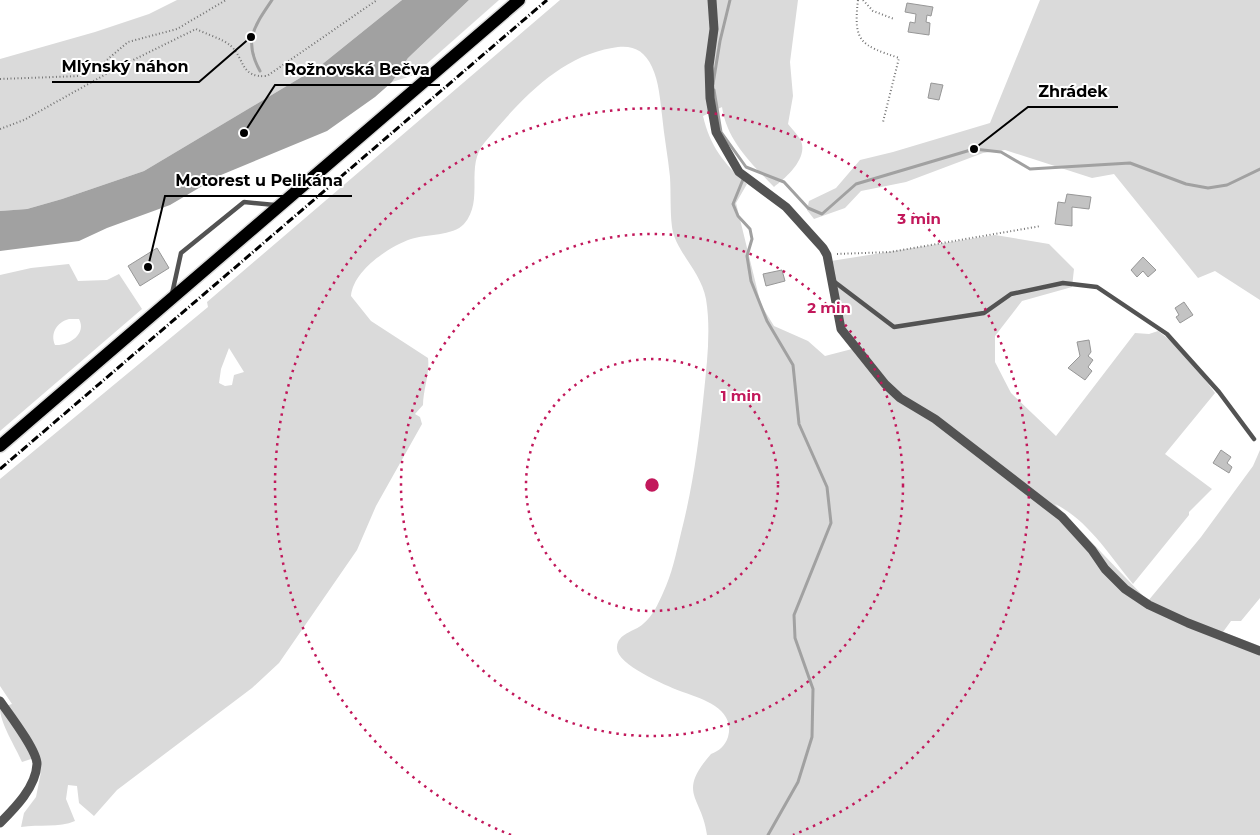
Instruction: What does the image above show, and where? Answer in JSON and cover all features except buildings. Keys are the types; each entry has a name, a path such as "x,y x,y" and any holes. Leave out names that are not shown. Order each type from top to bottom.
{"main road":[{"path":"0,446 519,0"}],"street":[{"path":"712,0 714,29 709,66 710,98 716,132 739,172 786,207 815,237 827,255 841,329 885,384 900,398 935,419 1062,517 1092,550 1104,569 1125,589 1149,605 1188,623 1260,651"},
{"path":"0,701 29,743 37,764 29,788 0,823"}],"lane":[{"path":"172,298 181,253 244,202 280,206"},
{"path":"831,280 894,327 925,320 984,313 1011,294 1064,284 1096,287 1167,334 1220,392 1254,439"}],"path":[{"path":"0,79 80,76 95,70 128,42 177,29 226,0"},
{"path":"0,129 24,120 116,69 196,29 232,46 245,70 260,76 267,76 377,0"},
{"path":"858,0 856,18 858,35 869,47 899,58 882,122"},
{"path":"864,0 873,11 894,19"},
{"path":"827,255 890,252 1041,226"}],"shaded area":[{"path":"177,0 402,0 320,66 144,171 27,209 0,211 0,59 95,32 149,14"},
{"path":"402,0 469,0 408,58 392,82 375,97 327,131 221,175 170,205 107,228 79,241 0,251 0,211 27,209 144,171 320,66"},
{"path":"469,0 499,0 414,75 392,82 408,58"},
{"path":"560,0 798,0 790,62 793,96 788,124 800,139 802,153 790,173 774,187 741,151 729,130 722,107 703,116 706,127 719,154 747,184 736,203 761,305 774,326 808,341 825,356 852,349 838,332 831,261 995,235 1049,244 1074,269 1072,287 1022,301 995,336 995,362 1011,393 1056,436 1135,333 1149,334 1158,331 1175,344 1189,359 1215,393 1165,454 1212,489 1189,512 1189,515 1133,584 1088,529 1078,519 1055,504 1148,601 1201,537 1253,466 1260,450 1260,598 1241,621 1231,621 1223,632 1260,646 1260,835 707,835 693,787 701,767 711,754 721,748 727,740 729,727 727,719 722,712 706,701 664,684 632,667 619,654 617,647 618,642 623,636 647,621 652,614 663,593 671,571 689,498 695,463 704,392 708,334 706,299 703,289 674,236 672,227 670,177 656,79 652,67 645,56 636,49 625,47 592,53 574,61 541,83 512,112 479,151 476,162 473,204 470,215 464,224 453,231 417,237 392,248 373,261 358,278 351,296 371,321 428,358 423,405 415,414 420,417 422,424 376,506 357,550 279,663 252,688 117,790 94,816 79,803 77,786 68,785 66,799 75,821 56,825 21,827 24,813 36,797 41,772 40,756 22,762 5,727 0,708 12,704 0,686 0,479 208,307 207,302","holes":["229,348 244,372 234,375 232,385 225,386 219,383 221,369"]},
{"path":"1040,0 1260,0 1260,300 1215,271 1198,278 1114,174 1092,178 1005,150 983,153 906,182 861,191 845,208 814,219 807,210 809,201 836,188 860,160 990,123"},
{"path":"69,264 78,281 107,280 119,274 142,309 0,431 0,275 31,268","holes":["79,319 81,324 79,334 71,341 55,345 53,336 58,325 65,320"]}],"waterway":[{"path":"260,71 252,51 253,34 260,18 272,0"},
{"path":"713,84 720,41 730,0"},
{"path":"714,90 721,132 746,167 784,182 808,208 822,214 856,184 974,149 1001,152 1030,169 1130,163 1186,184 1208,188 1227,185 1260,169"},
{"path":"744,177 733,204 738,216 750,229 752,239 747,256 751,281 767,321 793,365 799,424 827,487 831,523 794,615 795,638 813,689 812,737 798,782 768,835"}],"railway":[{"path":"0,469 547,0"}],"place":[{"name":"Mlýnský náhon","path":"251,37"},
{"name":"Rožnovská Bečva","path":"244,133"},
{"name":"Zhrádek","path":"974,149"},
{"name":"Motorest u Pelikána","path":"148,267"}]}
